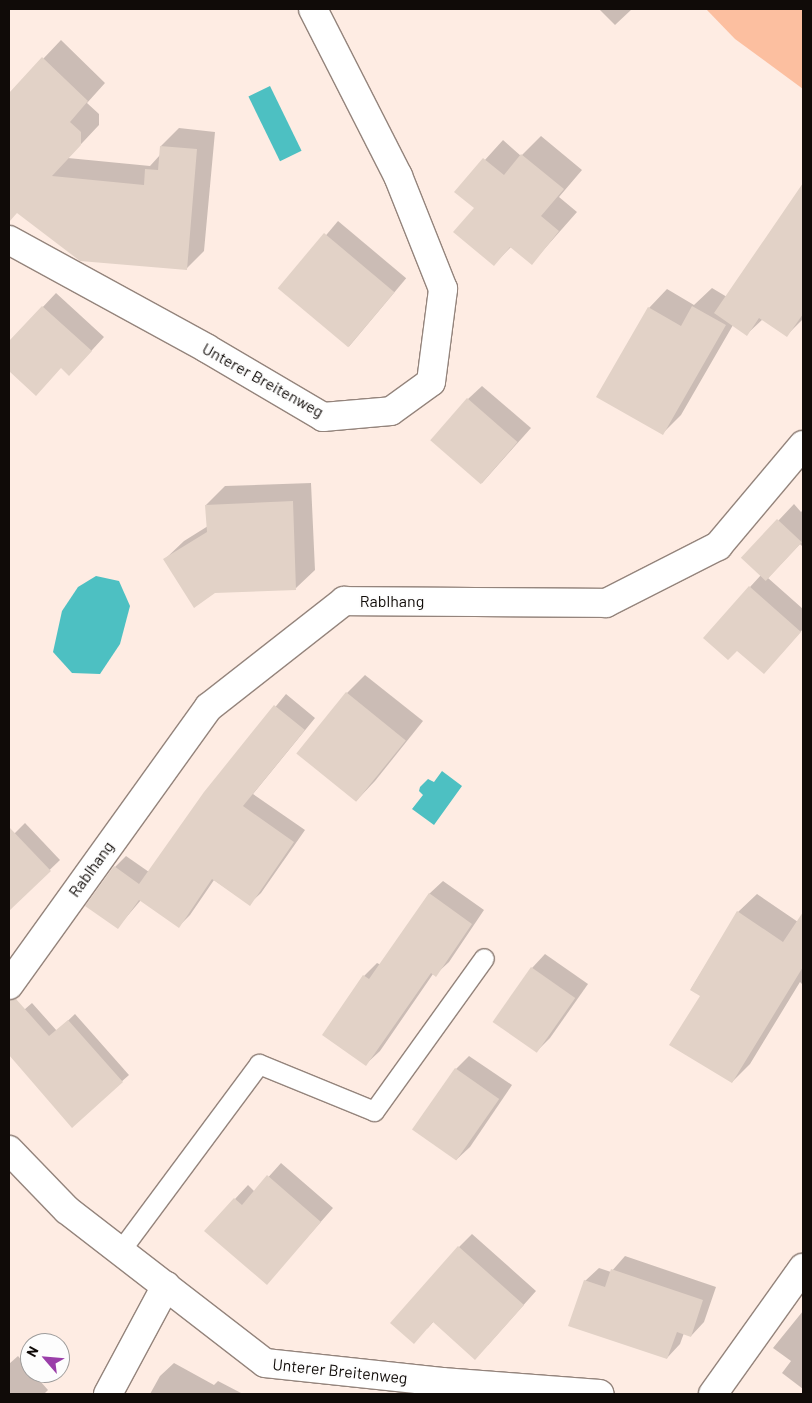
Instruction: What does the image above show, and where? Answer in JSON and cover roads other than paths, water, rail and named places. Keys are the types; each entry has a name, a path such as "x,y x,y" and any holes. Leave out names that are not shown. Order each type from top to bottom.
{"street":[{"name":"Unterer Breitenweg","path":"9,240 206,348 323,417 391,411 432,382 443,289 398,176 313,9"},
{"name":"Rablhang","path":"9,985 209,707 344,601 606,603 718,546 803,445"},
{"name":"Unterer Breitenweg","path":"9,1150 67,1210 266,1363 442,1382 600,1394"},
{"path":"713,1394 803,1268"},
{"path":"108,1394 166,1286"}],"lane":[{"path":"120,1250 259,1064 374,1111 484,958"}],"water":[{"path":"270,86 302,151 280,161 248,97"},
{"path":"96,576 119,581 130,606 120,644 100,674 72,673 53,652 62,611 78,587"},
{"path":"442,771 462,786 434,825 412,809 423,795 419,791 420,787 428,779 434,782"}]}
